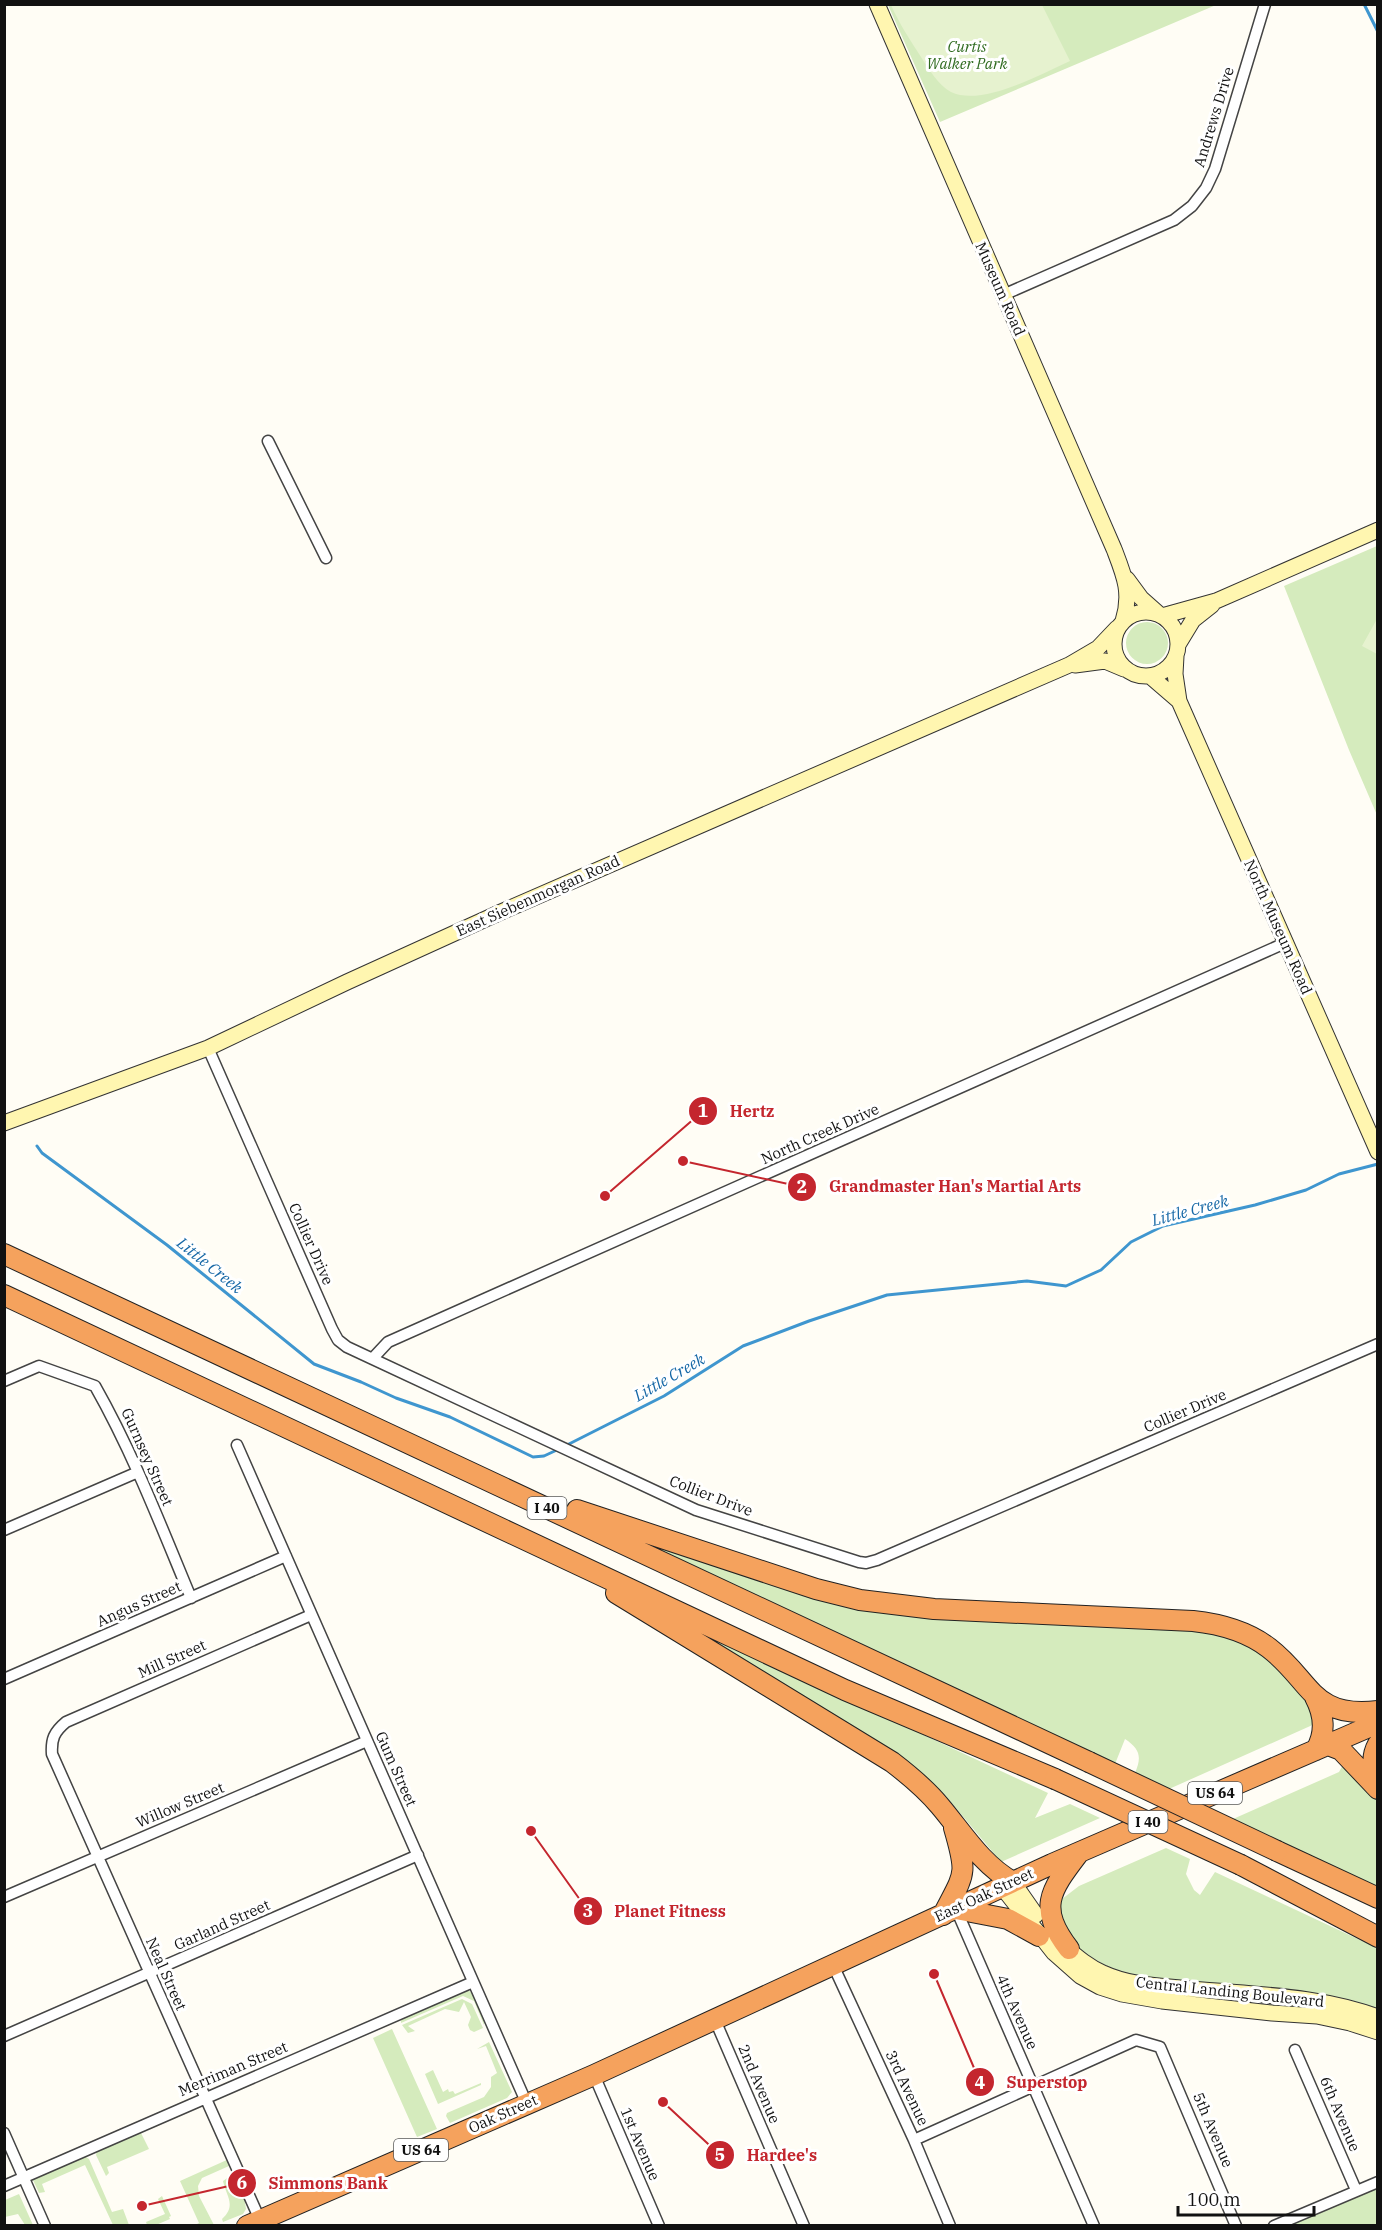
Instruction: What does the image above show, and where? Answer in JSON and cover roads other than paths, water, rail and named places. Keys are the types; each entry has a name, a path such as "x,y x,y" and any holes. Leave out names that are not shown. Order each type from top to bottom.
{"highway":[{"name":"I 40","path":"4,1254 1377,1898"},
{"name":"I 40","path":"4,1295 845,1690 1055,1779 1241,1865 1377,1937"},
{"path":"490,1481 809,1587 849,1598 924,1608 1193,1621 1221,1625 1243,1632 1270,1648 1324,1704 1338,1710 1377,1711"},
{"path":"523,1538 876,1751 913,1778 1007,1885"},
{"path":"1316,1697 1323,1722 1322,1747 1341,1750 1350,1757 1377,1789"},
{"name":"East Oak Street","path":"594,2075 1079,1852 1377,1723"},
{"path":"1377,1744 1373,1764 1377,1777"},
{"path":"952,1820 964,1870 950,1912 1008,1919 1039,1936"},
{"path":"1069,1949 1057,1934 1051,1920 1050,1907 1052,1894 1060,1877 1079,1852"},
{"name":"Oak Street","path":"254,2223 594,2075"}],"street":[{"name":"Museum Road","path":"877,4 1124,574 1141,598 1160,615"},
{"name":"Andrews Drive","path":"1003,295 1162,227 1192,206 1206,188 1215,169 1265,4"},
{"path":"268,441 326,558"},
{"path":"1216,601 1193,620 1166,670 1150,676 1138,675 1128,671 1116,656 1113,647 1120,624 1140,612 1160,615 1216,601 1377,530"},
{"name":"Museum Road","path":"1120,624 1128,597 1124,574"},
{"path":"1160,615 1173,625 1177,650"},
{"name":"East Siebenmorgan Road","path":"4,1123 208,1048 337,986 501,912 1069,665 1098,648 1120,624"},
{"name":"North Museum Road","path":"1177,650 1175,674 1179,701 1377,1151"},
{"name":"East Siebenmorgan Road","path":"1069,665 1105,661 1128,671"},
{"name":"North Museum Road","path":"1150,676 1179,701"},
{"name":"North Creek Drive","path":"373,1358 388,1342 1285,943"},
{"name":"Collier Drive","path":"208,1048 332,1329 338,1340 346,1347 550,1440 696,1510 866,1563 1377,1344"},
{"name":"Gurnsey Street","path":"4,1381 39,1366 95,1386 114,1419 191,1598"},
{"name":"Gum Street","path":"237,1445 527,2104"},
{"path":"4,1530 138,1472"},
{"name":"Angus Street","path":"4,1679 286,1556"},
{"name":"Mill Street","path":"51,1740 66,1722 311,1615"},
{"name":"Neal Street","path":"51,1740 52,1754 205,2097 254,2223"},
{"name":"Willow Street","path":"4,1897 367,1741"},
{"name":"Garland Street","path":"4,2036 418,1855"},
{"name":"Central Landing Boulevard","path":"1007,1885 1039,1936 1066,1965 1100,1987 1122,1994 1162,2001 1317,2016 1377,2032"},
{"name":"Central Landing Boulevard","path":"1007,1885 1050,1933 1102,1973 1132,1983 1319,2000 1377,2017"},
{"name":"4th Avenue","path":"950,1912 1033,2086 1094,2226"},
{"name":"3rd Avenue","path":"833,1965 914,2140 950,2226"},
{"name":"Merriman Street","path":"4,2186 473,1982"},
{"name":"2nd Avenue","path":"715,2020 804,2226"},
{"name":"5th Avenue","path":"1033,2086 1136,2040 1160,2047 1236,2226"},
{"name":"6th Avenue","path":"1296,2050 1356,2190"},
{"name":"1st Avenue","path":"594,2075 659,2226"},
{"path":"914,2140 1033,2086"},
{"path":"4,2133 45,2226"},
{"path":"1274,2226 1377,2182"}],"waterway":[{"path":"1364,4 1378,32"},
{"name":"Little Creek","path":"37,1146 42,1153 167,1245 314,1364 396,1398 450,1417 533,1457 544,1456 559,1449"},
{"name":"Little Creek","path":"565,1446 664,1396 743,1346 809,1321 887,1295 1027,1281 1066,1286 1101,1270 1131,1242 1163,1226 1255,1205 1306,1190 1339,1174 1378,1164"}],"place":[{"name":"Grandmaster Han's Martial Arts","path":"683,1161"},
{"name":"Hertz","path":"605,1196"},
{"name":"Planet Fitness","path":"531,1831"},
{"name":"Superstop","path":"934,1974"},
{"name":"Hardee's","path":"663,2102"},
{"name":"Simmons Bank","path":"142,2206"}],"park label":[{"name":"Curtis Walker Park","path":"967,56"}]}
